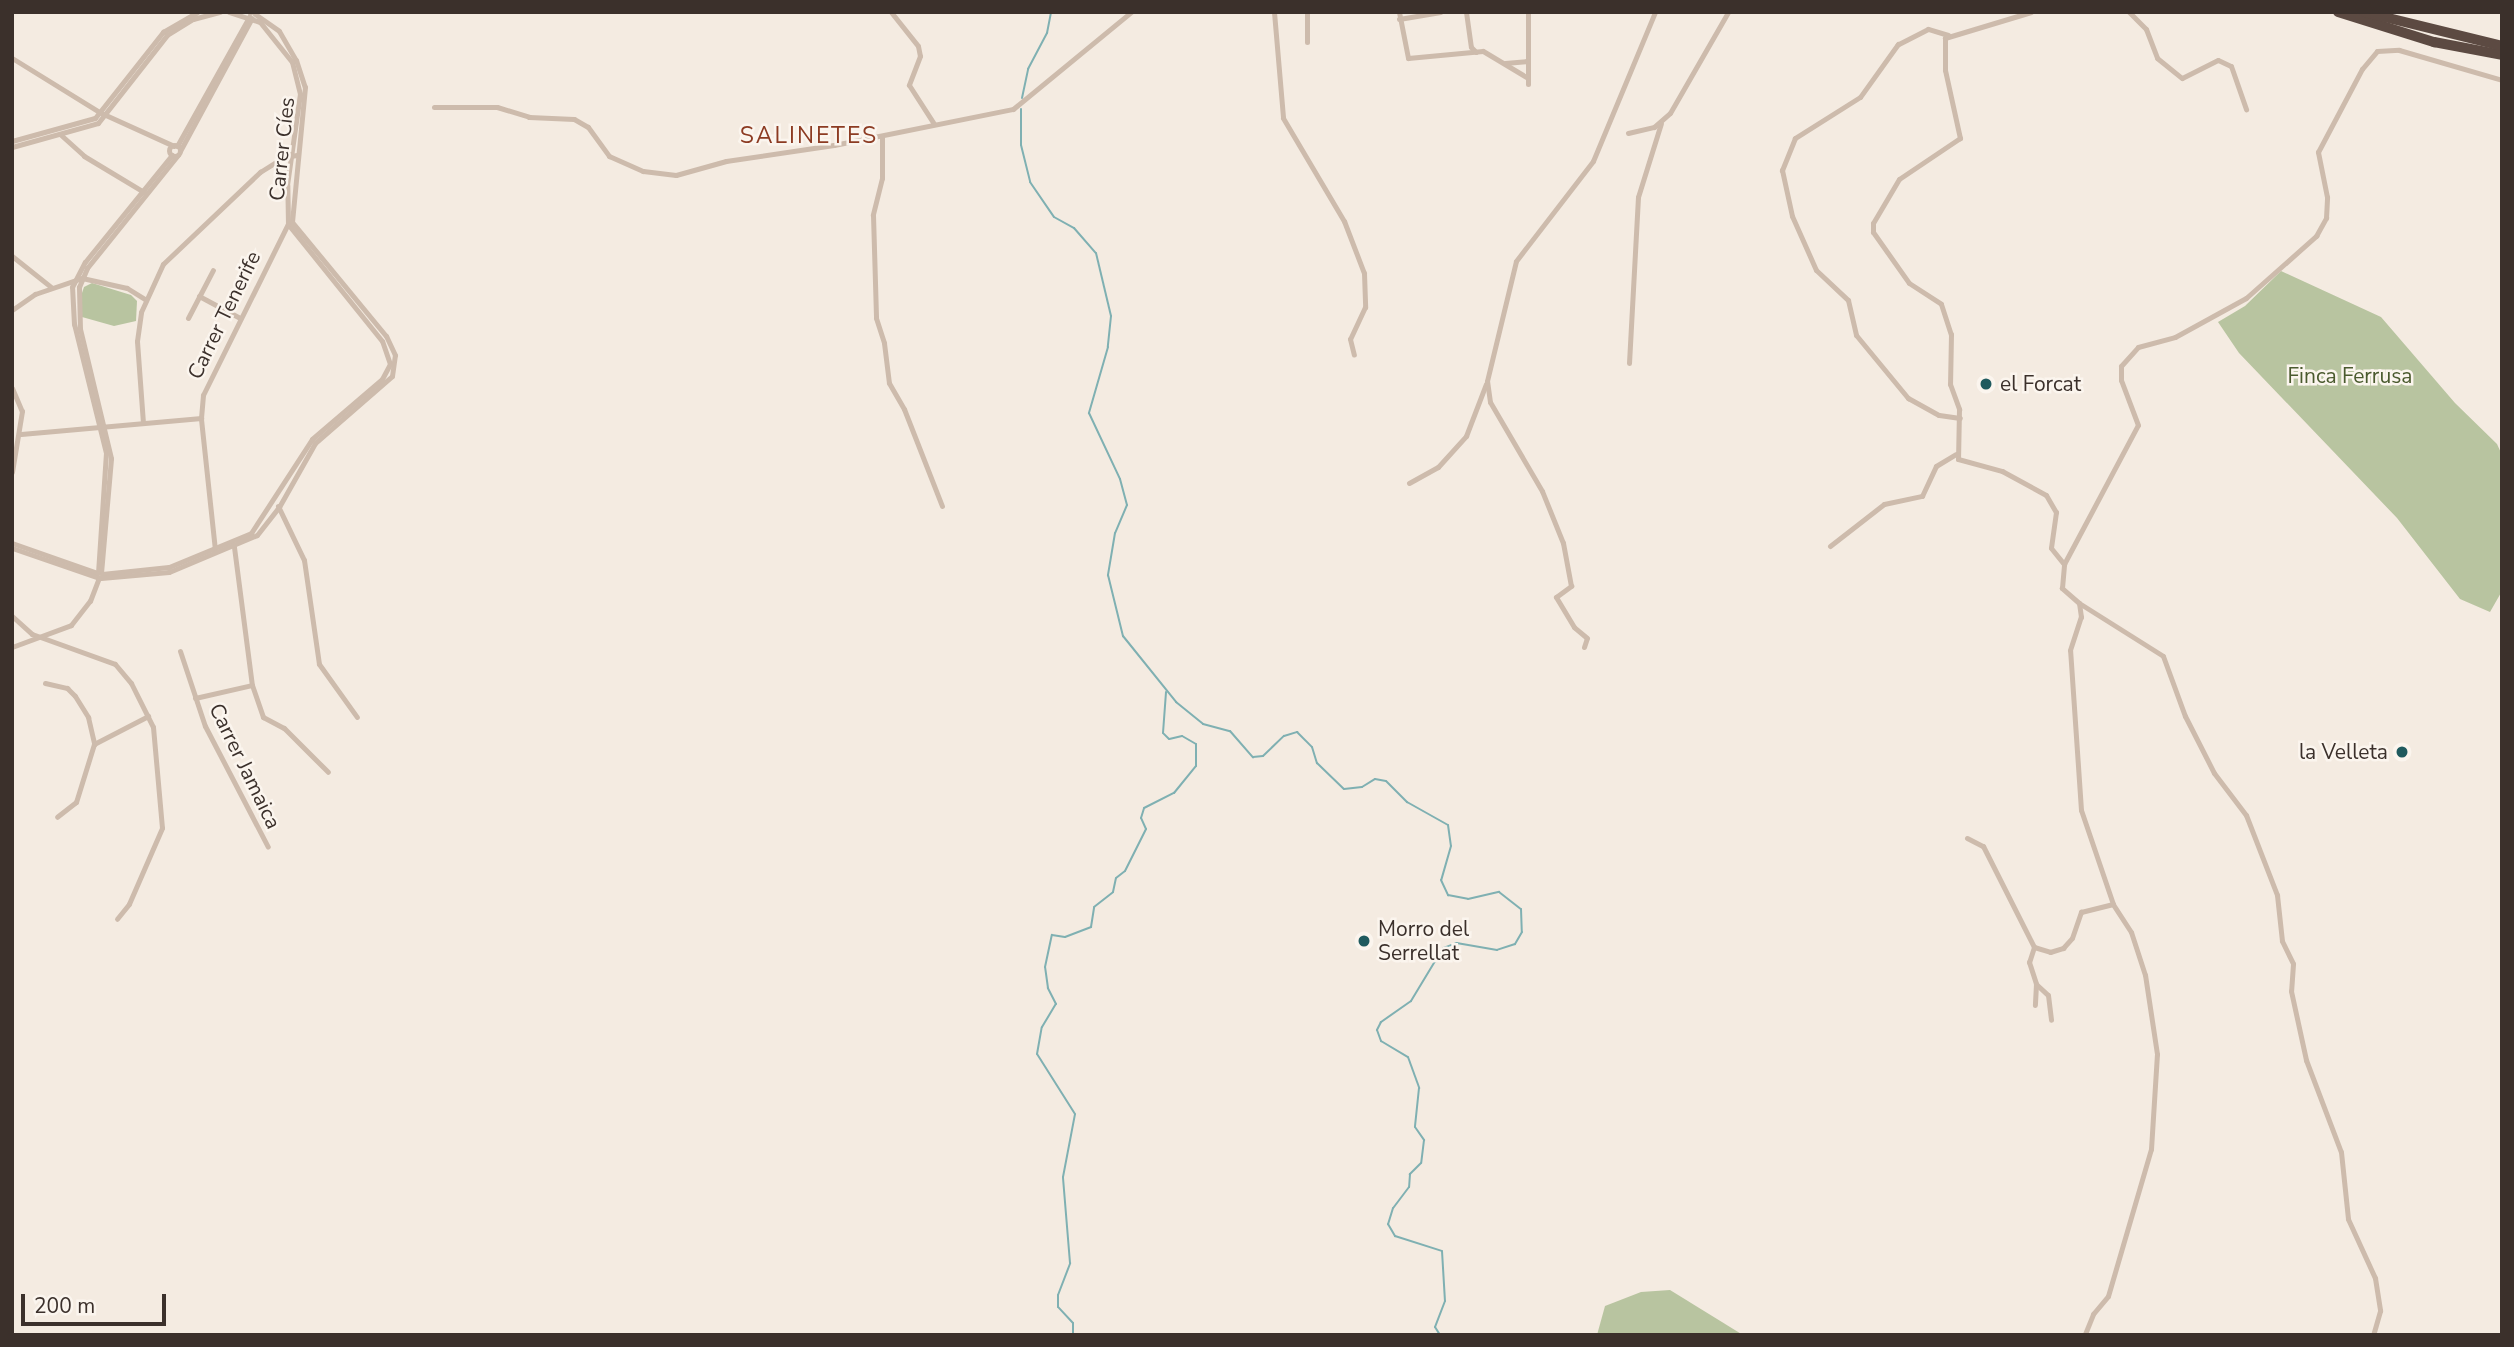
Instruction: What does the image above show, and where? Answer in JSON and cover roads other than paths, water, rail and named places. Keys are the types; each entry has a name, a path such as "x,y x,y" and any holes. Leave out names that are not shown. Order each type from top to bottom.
{"highway":[{"path":"2337,12 2434,42 2502,55"},
{"path":"2364,12 2502,46"}],"street":[{"path":"12,144 87,123 99,112 163,32 197,12"},
{"path":"12,144 88,129 106,115 167,35 193,19 219,12"},
{"path":"102,427 76,306 82,278 175,151 252,15 229,12"},
{"path":"891,12 918,46 920,56 909,85 934,124"},
{"path":"434,107 497,107 529,117 574,119 588,127 608,156 663,174 882,136 1013,109 1131,12"},
{"path":"1274,12 1283,118 1344,221 1364,272 1365,307 1350,339 1354,355"},
{"path":"1307,12 1307,42"},
{"path":"1440,12 1399,15 1404,51 1414,61 1464,54 1473,50 1491,54 1528,81 1528,12"},
{"path":"1466,12 1473,50"},
{"path":"1409,484 1438,467 1466,436 1487,381 1516,261 1593,161 1655,12"},
{"path":"1629,363 1638,197 1661,123 1683,94 1728,12"},
{"path":"1960,418 1938,415 1908,398 1856,335 1848,300 1820,276 1799,233 1782,170 1795,138 1860,97 1898,44 1928,29 1948,35 2031,12"},
{"path":"2129,12 2146,29 2157,58 2182,78 2218,60 2231,66 2246,109"},
{"name":"Carrer Cíes","path":"252,15 280,42 299,81 290,223"},
{"path":"1948,35 1943,45 1945,70 1959,138 1899,179 1873,223 1873,232 1909,283 1941,303 1951,334 1950,384 1960,418 1956,454 1961,463 2002,471 2046,495 2056,512 2051,548 2064,564"},
{"path":"2373,1335 2379,1311 2375,1278 2348,1219 2342,1152 2308,1068 2293,1006 2293,964 2282,941 2277,895 2246,815 2214,773 2185,716 2163,656 2079,603 2062,588 2064,564 2138,425 2121,380 2121,366 2138,347 2175,337 2246,299 2316,236 2326,218 2327,197 2318,152 2371,57 2377,51 2399,50 2502,80"},
{"path":"12,58 99,112 159,139 175,151"},
{"path":"1506,63 1526,61"},
{"path":"1520,73 1526,61"},
{"path":"1629,133 1661,123"},
{"path":"61,135 84,156 144,192"},
{"path":"882,136 883,166 873,215 876,318 884,343 889,383 904,409 942,506"},
{"path":"12,647 44,637 82,614 99,575 111,458 74,324 74,281 175,151"},
{"path":"143,422 137,341 146,300 163,264 196,229 260,172 294,155"},
{"path":"12,546 99,575 169,572 213,556 233,545 251,533 277,505 312,439 382,379 390,364 383,341 290,223"},
{"name":"Carrer Tenerife","path":"215,549 201,418 202,395 290,223"},
{"path":"12,256 51,287"},
{"path":"188,318 213,270"},
{"path":"12,310 51,287 82,278 127,288 146,300"},
{"path":"199,296 240,317"},
{"path":"1487,381 1490,402 1536,481 1563,543 1571,586 1556,597 1574,627 1587,638 1584,647"},
{"path":"12,388 21,401 21,434 12,472"},
{"path":"21,434 201,418"},
{"path":"1830,546 1884,504 1922,496 1936,466 1956,454"},
{"path":"277,505 304,560 319,664 357,718"},
{"path":"99,575 169,567 233,545"},
{"path":"233,545 252,685 263,717 284,728 328,772"},
{"path":"213,556 215,549"},
{"path":"2079,603 2081,617 2070,650 2081,769 2079,798 2113,904 2131,932 2151,999 2157,1054 2152,1138 2108,1296 2093,1314 2085,1335"},
{"path":"12,616 26,630 115,664 131,683 148,716 158,744 162,828 129,904 117,919"},
{"name":"Carrer Jamaica","path":"180,651 205,726 268,847"},
{"path":"45,682 67,688 75,696 88,717 94,744 76,802 57,817"},
{"name":"Carrer Jamaica","path":"195,698 252,685"},
{"path":"94,744 148,716"},
{"path":"1966,838 1983,846 2034,947 2029,962 2036,984 2035,1005"},
{"path":"2034,947 2050,952 2063,948 2072,937 2081,912 2113,904"},
{"path":"2036,984 2048,995 2051,1020"}],"waterway":[{"path":"1022,98 1028,69 1047,33 1051,12"},
{"path":"1021,109 1021,145 1030,182 1054,217 1074,228 1096,253 1111,316 1108,347 1089,413 1120,479 1127,505 1115,533 1108,575 1123,636 1176,702 1203,724 1230,731 1253,757 1263,756 1284,736 1297,732 1312,747 1317,763 1344,789 1362,787 1375,779 1386,781 1407,802 1448,825 1451,846 1441,880 1448,895 1468,899 1499,892 1521,909 1522,932 1515,944 1497,950 1457,943 1443,948 1411,1001 1381,1022 1377,1030 1381,1041 1408,1057 1419,1088 1415,1127 1424,1140 1421,1163 1410,1174 1409,1187 1393,1208 1388,1224 1395,1236 1442,1251 1445,1301 1435,1327 1440,1335"},
{"path":"1073,1335 1073,1323 1058,1307 1058,1295 1070,1263 1063,1177 1075,1114 1037,1054 1042,1027 1056,1004 1048,988 1045,967 1052,935 1065,937 1091,927 1094,907 1113,892 1116,878 1125,871 1146,829 1141,818 1144,808 1174,793 1196,766 1196,744 1182,736 1169,739 1163,733 1166,692"}],"place":[{"name":"el Forcat","path":"1986,384"},
{"name":"la Velleta","path":"2402,752"},
{"name":"Morro del Serrellat","path":"1364,941"}],"district":[{"name":"SALINETES","path":"809,136"}],"park label":[{"name":"Finca Ferrusa","path":"2350,376"}]}
